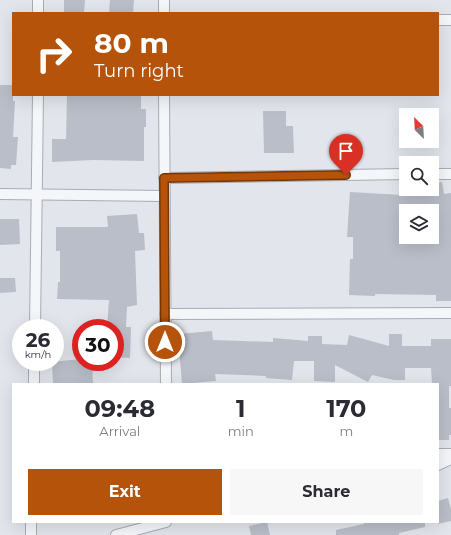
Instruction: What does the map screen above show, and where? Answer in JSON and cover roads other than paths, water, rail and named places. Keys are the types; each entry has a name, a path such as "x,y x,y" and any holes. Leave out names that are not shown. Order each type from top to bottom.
{"street":[{"path":"38,0 38,12"},
{"path":"164,0 164,12"},
{"path":"439,20 451,20"},
{"path":"35,319 38,194 38,96"},
{"path":"164,96 166,383"},
{"path":"164,178 399,174"},
{"path":"439,174 451,174"},
{"path":"0,194 164,196"},
{"path":"165,314 451,313"},
{"path":"34,371 34,383"},
{"path":"439,454 451,454"},
{"path":"439,465 451,459"},
{"path":"31,523 31,535"},
{"path":"116,535 162,523"}]}
